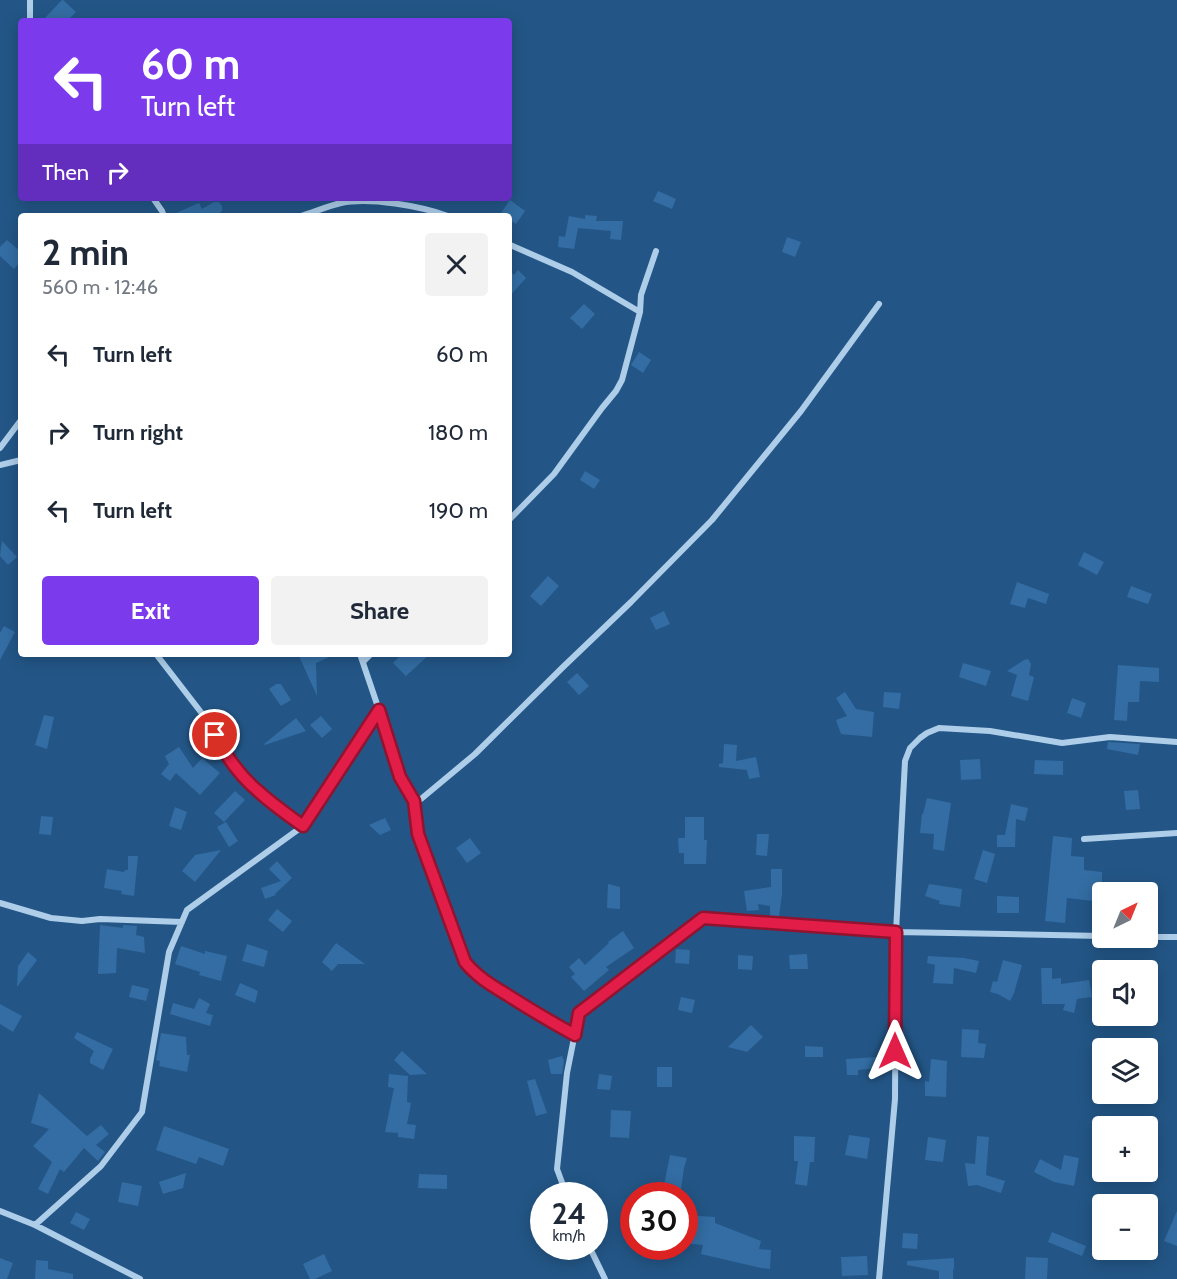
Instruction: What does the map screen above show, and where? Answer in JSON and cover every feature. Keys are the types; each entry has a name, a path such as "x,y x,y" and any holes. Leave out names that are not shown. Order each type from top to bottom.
{"street":[{"path":"30,0 30,18"},
{"path":"310,213 343,202 371,201 440,213"},
{"path":"512,245 572,272 640,312"},
{"path":"512,516 554,474 622,380 640,312 641,295 656,250"},
{"path":"414,801 421,800 475,754 712,520 801,411 879,304"},
{"path":"0,448 18,426"},
{"path":"0,465 18,461"},
{"path":"158,657 207,720 223,750 245,778 258,792 303,826"},
{"path":"361,657 400,777 414,801 418,834 465,962 485,981 575,1035"},
{"path":"363,662 368,657"},
{"path":"35,1225 101,1166 142,1112 170,952 187,910 303,826 379,710"},
{"path":"879,1279 895,1099 896,932 905,761 910,748 927,733 939,728 990,731 1062,743 1110,737 1177,742"},
{"path":"1084,839 1177,833"},
{"path":"0,903 51,918 81,921 100,919 182,922"},
{"path":"562,1182 557,1169 567,1073 579,1013 703,918 896,932 1092,936"},
{"path":"1158,937 1177,937"},
{"path":"0,1211 35,1225 140,1279"},
{"path":"596,1260 605,1279"}],"building":[{"path":"62,0 76,12 70,18 45,18"},
{"path":"658,191 676,199 672,209 653,201"},
{"path":"509,201 525,211 516,224 512,222 512,213 501,213"},
{"path":"214,202 219,202 222,206 219,213 176,213 199,203 202,209"},
{"path":"585,215 597,216 596,221 623,221 621,240 610,239 611,231 578,228 574,249 558,247 559,236 565,237 569,216 585,219"},
{"path":"787,237 801,242 795,257 782,252"},
{"path":"7,240 18,249 18,264 14,269 0,256 0,247"},
{"path":"518,270 526,278 512,294 512,273 514,275"},
{"path":"584,304 595,314 582,329 570,318"},
{"path":"639,352 651,360 643,373 631,365"},
{"path":"585,471 600,480 594,489 580,480"},
{"path":"2,541 17,557 8,565 0,556"},
{"path":"1084,552 1104,562 1097,575 1078,565"},
{"path":"548,576 559,586 541,606 530,596"},
{"path":"1017,582 1049,594 1046,604 1028,598 1025,608 1010,604"},
{"path":"1131,586 1152,594 1148,604 1127,597"},
{"path":"664,611 670,624 656,630 650,618"},
{"path":"4,626 15,632 0,660 0,633"},
{"path":"299,657 329,657 316,663 317,696"},
{"path":"399,657 427,657 406,676 393,663"},
{"path":"1028,659 1031,664 1029,675 1034,677 1028,701 1011,696 1017,675 1007,671"},
{"path":"963,663 991,671 986,686 959,677"},
{"path":"1118,665 1159,668 1159,682 1140,681 1139,702 1128,702 1127,721 1114,720"},
{"path":"577,673 589,686 579,695 567,682"},
{"path":"276,684 281,684 291,700 281,706 269,689"},
{"path":"845,692 856,709 874,712 872,737 841,734 836,720 847,716 836,698"},
{"path":"884,692 901,693 899,709 883,707"},
{"path":"1072,698 1086,703 1081,718 1067,713"},
{"path":"44,715 54,717 47,749 35,745"},
{"path":"321,716 332,729 322,738 310,725"},
{"path":"296,718 306,731 264,744"},
{"path":"1108,742 1140,744 1138,755 1107,749"},
{"path":"724,744 737,745 736,761 756,757 760,777 749,779 747,770 719,767 719,764 723,763"},
{"path":"179,747 193,768 202,758 220,773 200,795 176,773 170,781 161,774 169,764 165,756"},
{"path":"980,759 981,779 961,780 960,760"},
{"path":"1035,760 1063,761 1063,775 1034,774"},
{"path":"1138,790 1140,809 1126,810 1124,791"},
{"path":"235,791 245,800 224,822 214,813"},
{"path":"927,798 951,803 944,851 933,849 934,834 920,833"},
{"path":"1011,804 1028,808 1025,821 1016,819 1015,847 997,847 997,835 1005,835"},
{"path":"175,807 187,812 181,830 169,826"},
{"path":"41,816 53,817 51,835 39,834"},
{"path":"685,817 704,817 704,840 707,840 706,864 684,864 684,853 679,853 678,838 685,838"},
{"path":"385,818 391,830 380,835 369,825"},
{"path":"226,822 238,841 229,847 217,827"},
{"path":"757,834 769,834 767,856 756,855"},
{"path":"1053,836 1072,838 1071,856 1084,857 1084,870 1102,872 1102,882 1092,882 1092,901 1067,898 1065,923 1045,921"},
{"path":"470,838 481,853 467,863 456,848"},
{"path":"221,850 195,882 182,871 195,855"},
{"path":"983,850 995,854 987,883 974,879"},
{"path":"128,856 138,856 134,896 104,888 107,869 124,872 128,870"},
{"path":"277,861 292,878 276,895 265,899 261,888 281,881 269,869"},
{"path":"771,869 782,869 779,916 770,916 770,906 758,904 759,910 747,911 744,891 771,887"},
{"path":"608,884 620,887 620,909 607,908"},
{"path":"929,884 962,889 960,907 939,904 940,901 925,896"},
{"path":"997,896 1019,897 1019,913 997,913"},
{"path":"277,909 292,921 283,932 268,920"},
{"path":"100,925 123,928 123,925 137,926 136,935 144,937 145,953 117,948 116,973 98,974"},
{"path":"623,931 634,948 606,967 609,970 584,991 571,977 575,974 569,967 579,958 585,965 608,942"},
{"path":"336,943 365,964 338,964 332,971 322,962"},
{"path":"247,944 268,951 264,967 242,961"},
{"path":"181,946 205,954 205,951 227,956 221,981 199,975 200,972 175,964"},
{"path":"676,949 690,950 689,964 675,963"},
{"path":"28,952 37,960 17,987 18,966"},
{"path":"807,954 808,969 790,969 789,955"},
{"path":"738,955 753,956 752,970 738,969"},
{"path":"928,956 979,961 976,973 954,968 953,984 933,983 935,965 927,963"},
{"path":"1003,960 1022,965 1010,1001 990,992 993,981 997,982"},
{"path":"1041,968 1052,968 1052,979 1061,978 1061,984 1089,980 1092,997 1077,999 1074,1013 1063,1010 1065,1004 1042,1004"},
{"path":"240,983 258,991 255,1003 235,995"},
{"path":"132,985 149,989 146,1001 129,997"},
{"path":"681,997 695,1000 692,1013 678,1010"},
{"path":"199,998 210,1004 206,1013 213,1015 210,1026 170,1014 173,1003 194,1009"},
{"path":"0,1004 22,1016 13,1032 0,1024"},
{"path":"751,1025 763,1037 747,1052 728,1047"},
{"path":"962,1029 979,1030 978,1043 986,1044 984,1058 961,1057"},
{"path":"77,1032 113,1049 103,1070 90,1063 94,1051 74,1038"},
{"path":"161,1033 186,1037 187,1055 190,1055 187,1072 159,1066 160,1061 156,1060"},
{"path":"805,1046 823,1047 823,1057 805,1057"},
{"path":"402,1051 427,1074 410,1075 394,1060"},
{"path":"562,1056 564,1061 562,1074 551,1074 548,1060"},
{"path":"877,1057 879,1068 858,1070 858,1075 847,1075 846,1059"},
{"path":"931,1059 947,1061 946,1097 925,1096 925,1081 929,1082"},
{"path":"657,1067 672,1067 672,1087 657,1087"},
{"path":"389,1074 408,1076 407,1102 411,1103 407,1124 416,1125 414,1139 398,1137 398,1133 385,1132 394,1088 388,1087"},
{"path":"599,1074 612,1076 610,1090 597,1089"},
{"path":"535,1079 547,1113 536,1116 527,1081"},
{"path":"39,1093 87,1136 101,1125 109,1134 96,1145 105,1152 98,1161 84,1148 64,1172 60,1169 48,1194 38,1189 52,1162 33,1146 49,1129 31,1123"},
{"path":"611,1110 631,1111 629,1138 610,1137"},
{"path":"164,1126 229,1149 223,1166 199,1157 196,1164 156,1150"},
{"path":"849,1135 870,1138 867,1159 845,1155"},
{"path":"794,1136 815,1137 814,1162 810,1162 807,1186 795,1184 798,1161 794,1161"},
{"path":"977,1136 989,1137 986,1175 1005,1181 1001,1193 977,1185 968,1186 965,1163 975,1164"},
{"path":"928,1137 946,1140 943,1162 925,1160"},
{"path":"670,1155 687,1158 682,1182 665,1182"},
{"path":"1064,1155 1079,1158 1074,1186 1054,1182 1034,1172 1040,1159 1061,1170"},
{"path":"186,1173 183,1188 163,1194 159,1182"},
{"path":"419,1174 447,1175 447,1189 418,1188"},
{"path":"122,1182 142,1186 138,1206 118,1202"},
{"path":"1177,1211 1177,1246 1164,1241"},
{"path":"76,1212 90,1219 84,1230 70,1223"},
{"path":"698,1216 715,1217 715,1223 761,1241 759,1249 771,1250 770,1269 701,1254 703,1245 698,1244"},
{"path":"1052,1232 1086,1246 1082,1256 1048,1242"},
{"path":"903,1233 918,1234 917,1249 902,1248"},
{"path":"324,1254 332,1271 310,1279 303,1264"},
{"path":"867,1256 868,1275 842,1276 841,1257"},
{"path":"1026,1257 1048,1258 1047,1279 1025,1279"},
{"path":"0,1258 13,1263 7,1279 0,1279"},
{"path":"954,1258 953,1279 939,1279 939,1271 907,1265 907,1261"},
{"path":"36,1260 48,1261 48,1269 73,1274 73,1279 35,1279"}],"route":[{"path":"215,735 223,750 258,792 303,826 379,710 400,777 414,801 418,834 465,962 485,981 575,1035 579,1013 703,918 896,932 895,1051"}]}
